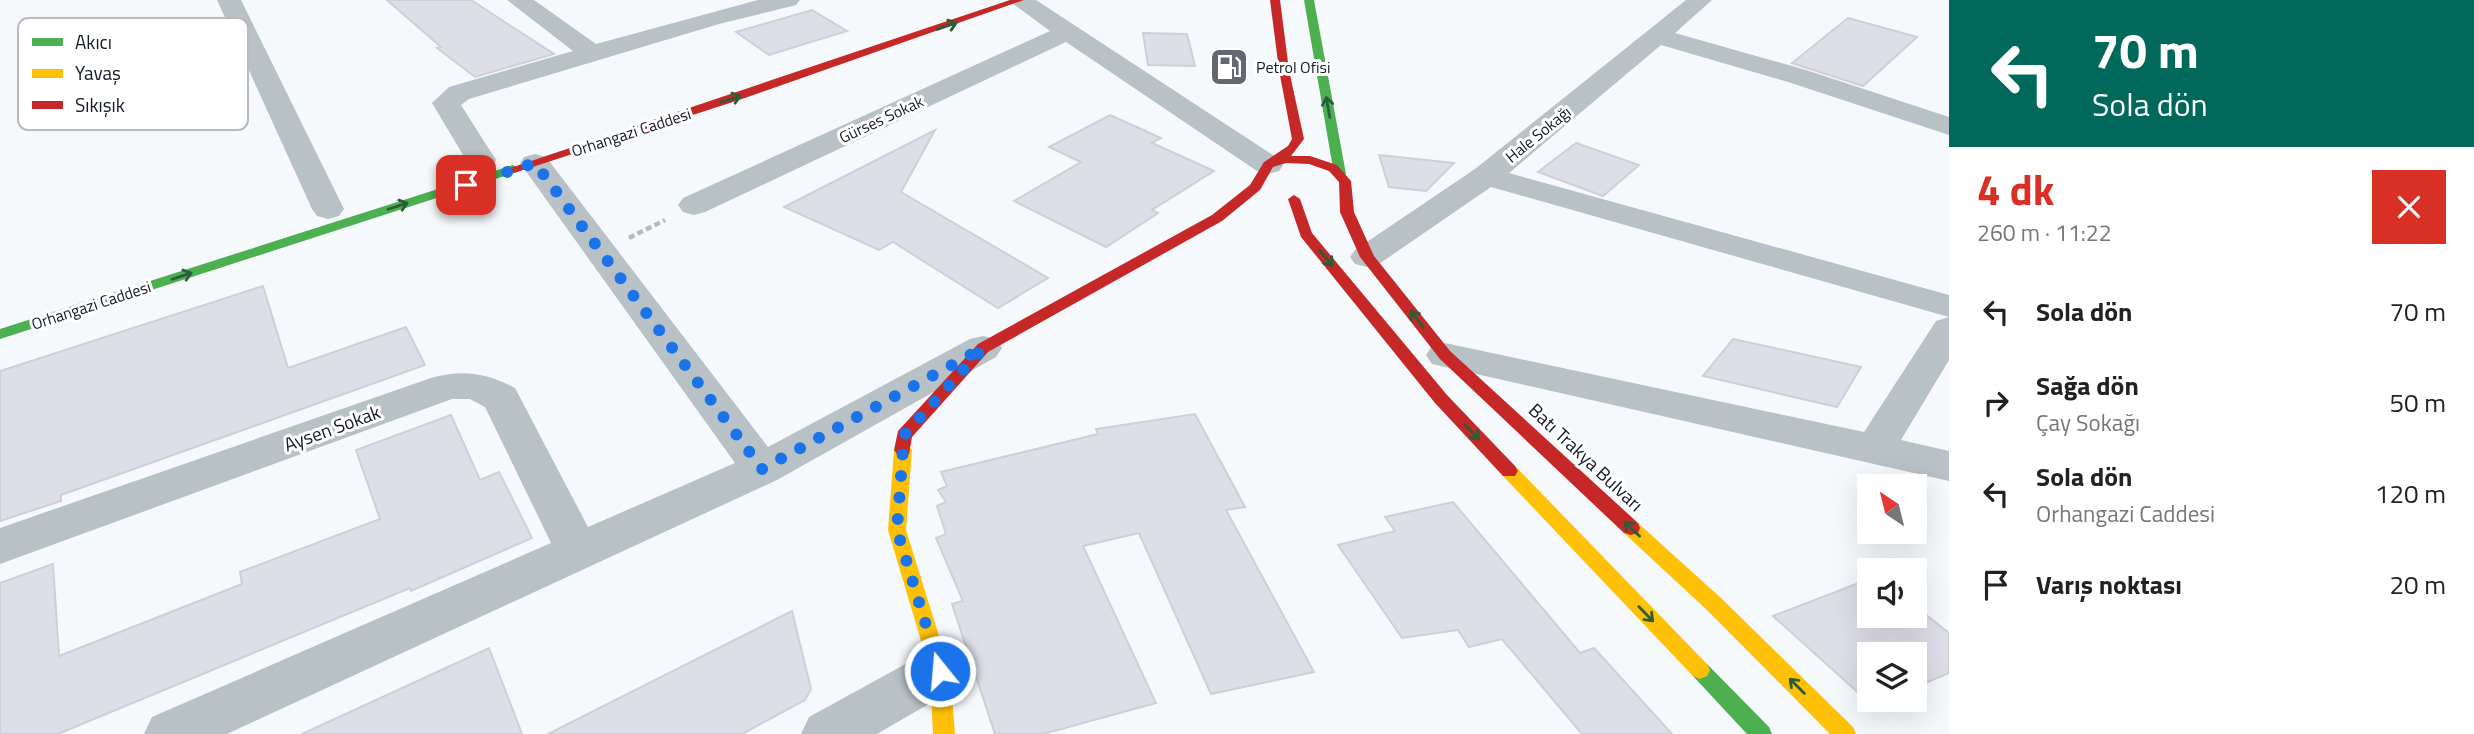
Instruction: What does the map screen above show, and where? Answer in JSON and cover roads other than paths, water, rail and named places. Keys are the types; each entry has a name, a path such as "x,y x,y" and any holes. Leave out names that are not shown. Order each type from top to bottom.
{"main road":[{"path":"762,71 976,0"},
{"name":"Orhangazi Caddesi","path":"0,334 735,98 1019,0"},
{"path":"944,734 940,671 897,530 904,435 983,348 1278,186 1298,139 1284,70 1275,0"},
{"name":"Batı Trakya Bulvarı","path":"1308,0 1347,212 1367,257 1445,355 1715,605 1845,734"},
{"path":"1332,198 1340,194 1342,178 1322,163 1285,159 1278,186 1306,234 1441,399 1761,734"},
{"path":"1217,218 1255,187 1278,186"}],"street":[{"path":"229,0 237,18"},
{"path":"519,0 592,53"},
{"path":"481,160 446,103 459,93 712,18 788,0"},
{"path":"1019,0 1068,32 1278,186"},
{"name":"Hale Sokağı","path":"1367,257 1486,176 1658,36 1686,2"},
{"name":"Gürses Sokak","path":"694,205 1068,32"},
{"path":"1658,36 1797,76 1949,126"},
{"path":"248,41 327,209"},
{"path":"535,163 762,469"},
{"path":"1486,176 1949,306"},
{"path":"1875,449 1949,329"},
{"path":"171,734 762,469 983,348"},
{"path":"1445,355 1949,466"},
{"name":"Aysen Sokak","path":"0,546 445,387 466,383 480,386 501,398 578,551"},
{"path":"828,734 940,671"}],"place":[{"name":"Petrol Ofisi","path":"1229,67"}]}
